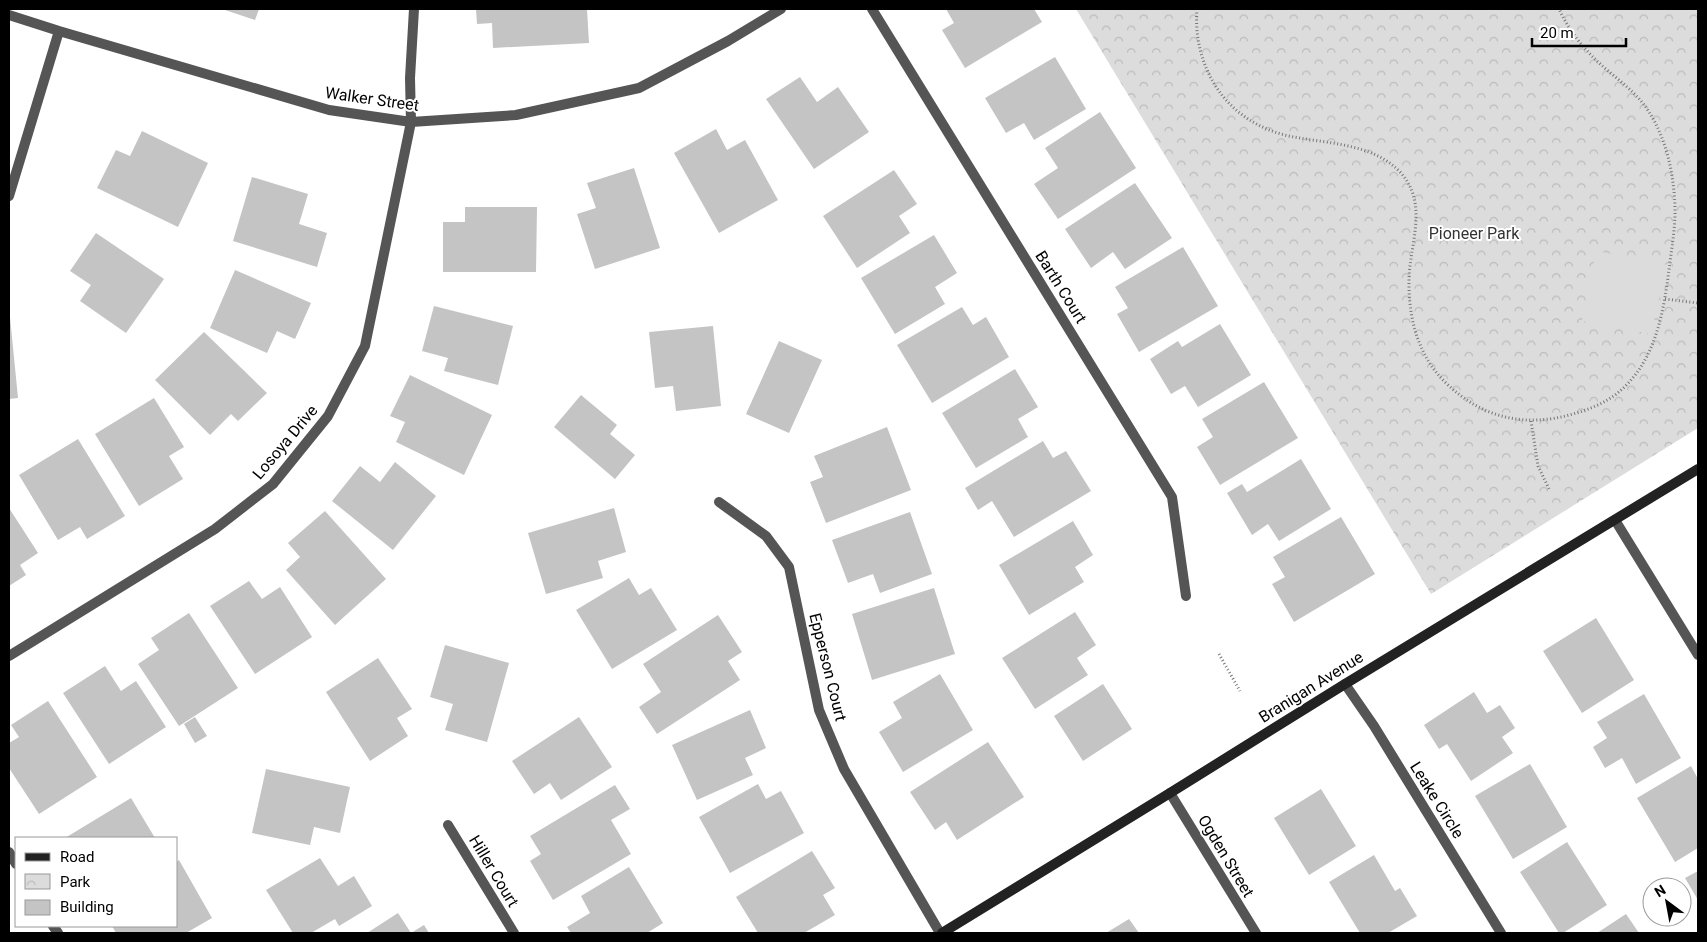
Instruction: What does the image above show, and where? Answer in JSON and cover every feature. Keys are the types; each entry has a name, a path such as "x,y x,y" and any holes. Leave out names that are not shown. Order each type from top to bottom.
{"street":[{"name":"Losoya Drive","path":"9,656 215,529 273,484 328,416 366,346 411,122 410,78 414,9"},
{"name":"Walker Street","path":"9,15 329,110 411,122 516,115 639,88 728,41 781,9"},
{"name":"Barth Court","path":"872,9 1172,497 1186,596"},
{"path":"9,196 59,31"},
{"name":"Branigan Avenue","path":"941,933 1698,469"},
{"name":"Epperson Court","path":"719,502 766,536 789,567 820,710 840,761 941,933"},
{"path":"1615,520 1698,656"},
{"name":"Leake Circle","path":"1345,684 1502,933"},
{"name":"Ogden Street","path":"1170,793 1256,933"},
{"name":"Hiller Court","path":"448,824 514,933"}],"path":[{"path":"1197,9 1196,27 1201,55 1220,95 1236,110 1256,125 1276,132 1296,138 1361,148 1384,161 1401,174 1412,193 1417,215 1416,235 1408,282 1413,326 1419,345 1431,366 1446,383 1467,401 1509,419 1531,421 1556,419 1600,405 1620,392 1633,378 1644,362 1656,337 1666,299 1675,225 1674,194 1669,163 1661,137 1650,112 1639,98 1592,57 1577,39 1559,9"},
{"path":"1666,299 1698,303"},
{"path":"1531,421 1538,466 1550,491"},
{"path":"1220,654 1240,691"}],"green space":[{"name":"Pioneer Park","path":"1076,9 1698,9 1698,428 1431,594"},
{"path":"1596,251 1667,265 1651,334 1582,321"}],"building":[{"path":"222,9 259,9 255,20"},
{"path":"476,9 587,9 589,43 493,48 492,23 477,24"},
{"path":"946,9 1034,9 1042,22 965,68 942,30 954,23"},
{"path":"1055,57 1086,109 1034,140 1024,123 1006,133 985,98"},
{"path":"800,77 817,102 838,87 869,132 814,169 766,99"},
{"path":"1100,112 1136,168 1058,219 1034,184 1058,168 1045,148"},
{"path":"716,129 727,150 745,140 778,200 719,233 674,153"},
{"path":"142,131 208,163 178,227 97,188 116,150 130,156"},
{"path":"634,168 660,248 595,269 577,214 596,208 587,183"},
{"path":"894,170 917,204 899,216 910,233 857,268 823,216"},
{"path":"252,177 308,194 299,224 327,233 317,267 233,241"},
{"path":"1135,183 1172,238 1125,269 1113,252 1091,268 1065,229"},
{"path":"465,207 537,207 536,272 443,272 443,222 465,222"},
{"path":"96,233 164,279 126,333 80,301 91,285 70,271"},
{"path":"934,235 957,273 935,287 945,304 895,334 861,278"},
{"path":"1183,247 1218,306 1139,352 1117,314 1128,308 1115,287"},
{"path":"235,270 311,303 295,339 277,331 267,353 210,328"},
{"path":"434,306 513,326 498,385 444,371 448,358 422,351"},
{"path":"962,307 973,325 986,317 1009,357 932,403 897,345"},
{"path":"9,317 18,398 9,399"},
{"path":"1220,324 1251,375 1198,407 1185,386 1171,394 1150,359 1178,341 1182,347"},
{"path":"713,326 721,406 676,411 673,386 655,388 649,332"},
{"path":"204,332 267,393 238,421 231,414 210,435 155,380"},
{"path":"779,341 822,360 789,433 746,414"},
{"path":"1015,369 1038,407 1018,419 1028,437 976,468 942,413"},
{"path":"410,375 492,415 464,475 396,442 405,422 390,416"},
{"path":"1264,382 1298,438 1220,485 1197,447 1213,437 1202,419"},
{"path":"581,395 617,425 610,434 635,455 615,479 554,427"},
{"path":"154,398 184,447 169,456 183,479 139,506 95,434"},
{"path":"887,427 911,490 826,523 810,482 823,477 814,456"},
{"path":"78,439 125,516 87,539 80,527 58,540 19,475"},
{"path":"1043,441 1053,458 1066,451 1091,491 1014,537 992,501 978,510 965,488"},
{"path":"1301,459 1331,509 1279,541 1268,524 1252,535 1227,493 1242,484 1247,492"},
{"path":"395,462 436,496 393,550 332,501 360,466 380,482"},
{"path":"9,508 38,553 20,565 26,575 9,586"},
{"path":"614,508 626,552 598,561 603,578 546,594 528,533"},
{"path":"325,511 386,579 335,625 286,570 300,557 288,543"},
{"path":"910,512 932,574 880,593 873,574 848,583 832,540"},
{"path":"1341,517 1375,574 1294,622 1272,584 1285,577 1273,557"},
{"path":"1073,521 1093,555 1075,567 1084,582 1029,615 999,565"},
{"path":"629,578 639,595 651,588 677,630 612,669 576,610"},
{"path":"249,581 262,599 280,587 312,637 255,674 210,606"},
{"path":"934,588 955,654 872,680 852,614"},
{"path":"1075,612 1096,645 1077,658 1088,675 1035,709 1002,658"},
{"path":"189,613 238,688 179,726 138,664 159,650 151,638"},
{"path":"718,615 742,652 728,661 740,680 657,734 639,707 661,692 643,664"},
{"path":"1596,618 1634,680 1582,713 1543,651"},
{"path":"445,645 509,663 487,742 445,730 453,704 430,697"},
{"path":"378,658 412,709 397,718 408,736 370,761 326,692"},
{"path":"105,666 121,691 136,681 166,727 109,764 63,693"},
{"path":"940,674 973,730 903,772 879,732 902,718 893,702"},
{"path":"1103,684 1132,729 1083,761 1054,716"},
{"path":"1474,692 1487,713 1500,705 1515,728 1502,737 1513,753 1471,781 1447,744 1439,749 1424,725"},
{"path":"1644,694 1681,758 1636,784 1622,758 1605,768 1593,747 1607,738 1597,722"},
{"path":"48,701 97,777 39,814 9,768 9,743 19,737 11,725"},
{"path":"750,710 766,748 745,758 753,775 697,800 672,745"},
{"path":"195,717 207,736 195,743 184,724"},
{"path":"579,717 612,767 561,800 550,783 534,794 512,761"},
{"path":"988,742 1024,797 957,840 946,822 935,830 910,792"},
{"path":"1530,764 1567,827 1513,859 1475,796"},
{"path":"1691,766 1698,779 1698,848 1675,862 1637,798"},
{"path":"266,769 350,787 340,833 314,827 310,845 252,833"},
{"path":"758,784 766,799 781,791 804,833 730,873 699,817"},
{"path":"615,785 630,809 611,820 631,854 553,900 530,861 541,854 530,836"},
{"path":"1321,789 1356,846 1309,875 1274,818"},
{"path":"131,798 154,837 67,837"},
{"path":"1567,842 1607,905 1563,933 1559,933 1520,872"},
{"path":"812,851 835,888 823,895 835,915 804,933 758,933 736,897"},
{"path":"1374,855 1395,891 1400,888 1417,916 1388,933 1360,933 1329,882"},
{"path":"320,858 338,886 354,876 372,906 339,926 335,919 311,933 293,933 266,890"},
{"path":"178,861 212,918 186,933 116,933 113,927 178,927"},
{"path":"629,867 663,923 647,933 571,933 567,927 590,913 581,896"},
{"path":"1698,871 1698,900 1692,890 1692,877 1687,877"},
{"path":"398,913 411,933 367,933"},
{"path":"1626,914 1639,933 1597,933"},
{"path":"1129,919 1139,933 1106,933"},
{"path":"424,925 429,933 411,933"}]}
